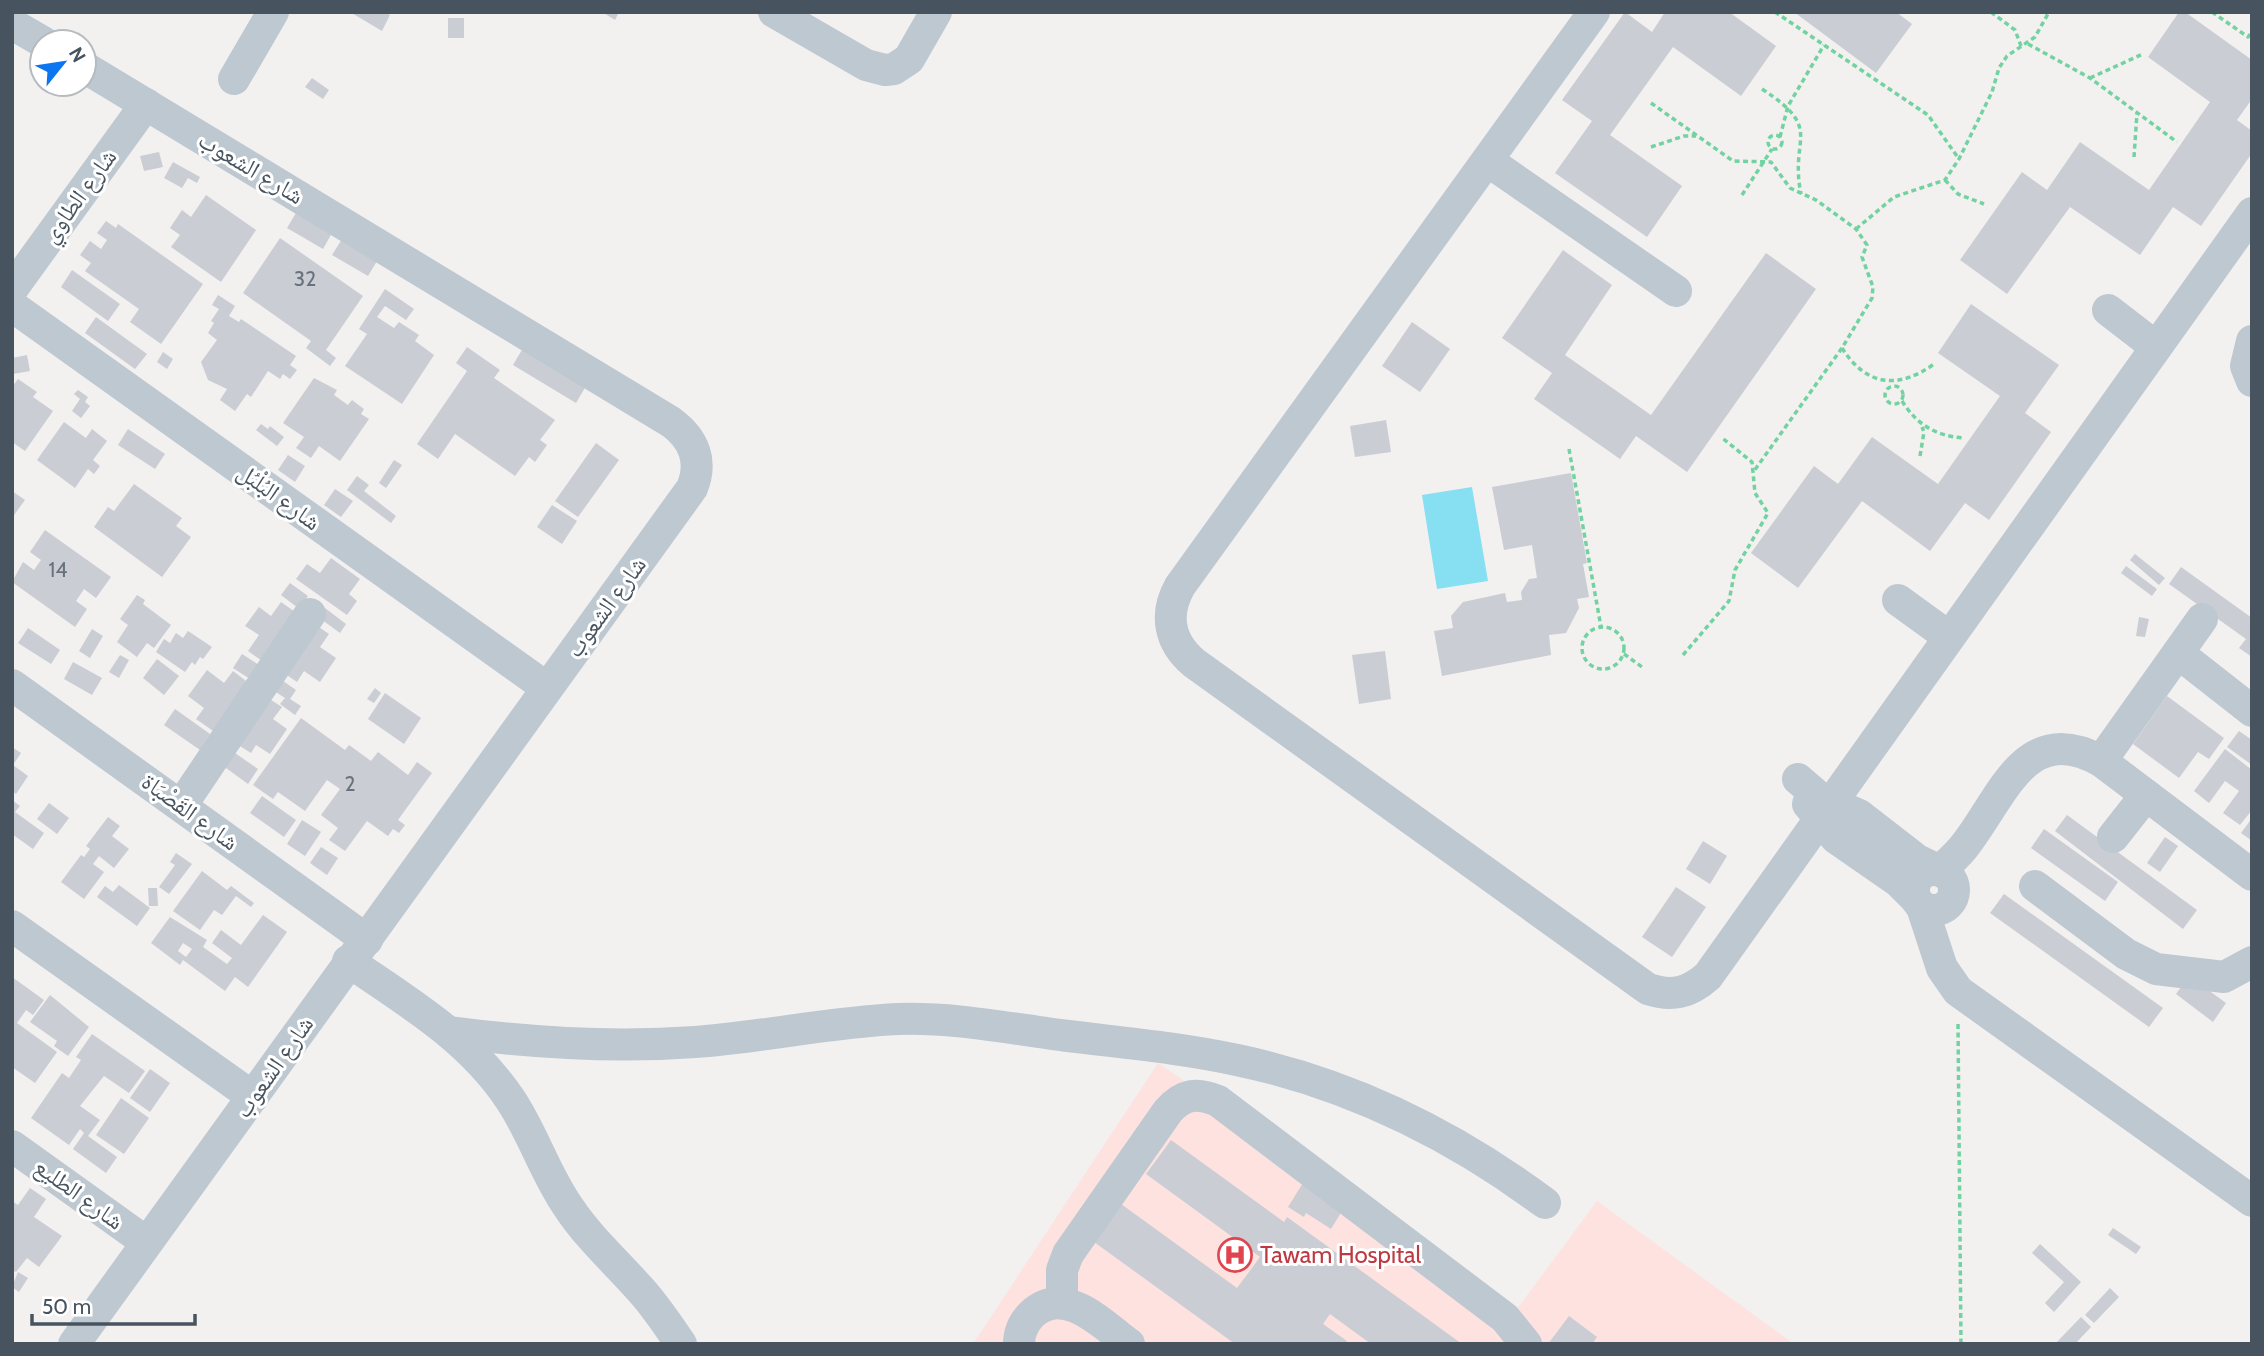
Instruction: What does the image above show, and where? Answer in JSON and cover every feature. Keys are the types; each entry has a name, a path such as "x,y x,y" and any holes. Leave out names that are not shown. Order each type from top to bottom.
{"street":[{"path":"234,79 273,12"},
{"path":"774,12 866,65 885,70 894,69 909,59 936,12"},
{"path":"1594,12 1180,586 1170,609 1172,634 1177,645 1194,663 1623,972 1648,989 1664,994 1680,993 1695,987 1708,976 2252,214"},
{"path":"12,24 28,33"},
{"name":"شارع الشعوب","path":"74,1344 692,488 697,466 690,440 671,422 98,75"},
{"name":"شارع الطاوي","path":"12,289 146,104"},
{"path":"1488,160 1675,291"},
{"name":"شارع البُلْبُل","path":"12,306 547,688"},
{"path":"2108,310 2156,347"},
{"path":"2252,341 2246,356 2246,366 2252,381"},
{"path":"1898,600 1949,637"},
{"path":"181,806 310,614"},
{"path":"2101,761 2202,619"},
{"path":"2178,653 2252,711"},
{"name":"شارع القَصْبَاة","path":"12,685 181,806 358,951 450,1032 493,1075 512,1102 552,1182 580,1223 653,1303 681,1344"},
{"path":"1935,889 2014,772 2026,761 2058,748 2076,749 2101,761 2252,875"},
{"path":"1795,784 1825,811 1859,815 1917,860 1935,889 1938,954 1948,981 1958,991 2252,1201"},
{"path":"2113,837 2147,795"},
{"path":"2035,886 2126,954 2156,969 2224,977 2252,962"},
{"path":"12,926 253,1097"},
{"path":"450,1032 509,1040 629,1045 756,1036 864,1021 939,1019 1194,1052 1281,1070 1368,1100 1473,1154 1545,1203"},
{"path":"1062,1303 1062,1270 1076,1240 1168,1111 1178,1100 1191,1095 1205,1095 1218,1101 1505,1318 1526,1344"},
{"name":"شارع الطليع","path":"12,1146 146,1242"},
{"path":"1019,1344 1024,1323 1034,1312 1062,1303 1078,1307 1129,1344"}],"path":[{"path":"1774,12 1928,114 1959,159"},
{"path":"1991,12 2015,30 2022,46"},
{"path":"1856,229 1894,197 1945,180 1959,159 1999,68 2007,56 2028,44 2043,27 2049,12"},
{"path":"2212,12 2248,37 2252,32"},
{"path":"2028,44 2090,78 2177,142"},
{"path":"1742,195 1772,149 1781,147 1780,137 1788,106 1824,46"},
{"path":"2090,78 2143,54"},
{"path":"1762,89 1788,106 1796,115 1802,136 1798,179 1801,194"},
{"path":"1651,103 1733,162 1749,164 1765,160 1777,166 1790,188 1816,200 1856,229 1867,245 1862,257 1873,287 1872,298 1842,348 1754,471"},
{"path":"2134,157 2137,113"},
{"path":"1651,147 1684,136 1698,135"},
{"path":"1772,149 1768,144 1769,138 1780,137"},
{"path":"1945,180 1958,194 1984,204"},
{"path":"1842,348 1863,373 1878,379 1898,381 1918,376 1934,364"},
{"path":"1878,379 1886,390 1888,402 1902,401"},
{"path":"1886,390 1898,386 1903,393 1902,401 1921,425 1924,432 1920,456"},
{"path":"1921,425 1949,437 1964,438"},
{"path":"1683,655 1729,601 1735,570 1768,513 1755,493 1754,471 1745,454 1721,437"},
{"path":"1569,449 1601,627"},
{"path":"1601,627 1619,635 1623,654 1619,663 1610,668 1600,669 1590,665 1582,648 1584,638 1591,630 1601,627"},
{"path":"1623,654 1642,667"},
{"path":"1958,991 1961,1344"}],"shaded area":[{"name":"Tawam Hospital","path":"1158,1063 1517,1309 1597,1201 1794,1344 973,1344"}],"water":[{"path":"1472,487 1488,581 1437,589 1422,495"}],"building":[{"path":"350,12 385,12 390,15 382,31"},
{"path":"602,12 619,12 615,20"},
{"path":"1625,12 1652,32 1665,12 1729,12 1776,46 1741,96 1673,47 1610,135 1682,186 1647,237 1555,173 1592,121 1562,100"},
{"path":"1794,12 1896,12 1912,24 1876,73"},
{"path":"2179,12 2185,12 2252,60 2252,99 2237,120 2252,131 2252,153 2201,226 2173,207 2140,255 2070,207 2007,294 1960,260 2022,172 2047,190 2080,142 2149,190 2210,102 2148,57"},
{"path":"448,18 464,18 464,38 448,38"},
{"path":"312,78 329,90 323,99 305,87"},
{"path":"159,152 163,167 144,171 140,156"},
{"path":"173,162 200,177 197,183 188,178 182,188 164,178"},
{"path":"206,195 256,230 221,282 171,247 180,235 170,228 182,210 191,217"},
{"path":"296,213 332,233 323,249 287,228"},
{"path":"106,221 116,228 118,224 203,284 161,344 130,322 139,309 85,271 91,263 80,255 90,241 101,249 107,240 97,233"},
{"path":"280,238 363,296 326,350 336,358 330,366 306,348 311,341 243,293"},
{"path":"342,239 377,261 368,276 332,255"},
{"path":"1563,250 1612,285 1565,355 1651,415 1766,253 1816,289 1687,472 1636,436 1620,459 1534,399 1552,373 1502,338"},
{"path":"72,270 120,304 108,321 61,287"},
{"path":"385,289 414,309 406,320 385,306 377,317 394,328 399,322 419,335 415,341 434,355 402,404 345,366 367,334 359,329"},
{"path":"218,295 235,306 229,316 239,322 241,319 296,356 290,365 297,370 290,379 283,374 280,379 268,371 251,397 247,394 235,411 220,400 227,389 208,380 201,362 217,340 208,333 214,323 211,321 219,309 212,305"},
{"path":"1971,304 2059,365 2025,413 2051,432 1989,520 1965,503 1930,551 1862,501 1798,588 1751,553 1814,466 1838,484 1872,437 1938,484 2000,396 1938,353"},
{"path":"96,317 147,354 135,369 85,333"},
{"path":"1412,322 1450,349 1420,392 1382,366"},
{"path":"467,347 500,370 494,378 555,420 540,440 547,445 535,462 529,457 515,476 455,434 438,459 417,444 467,371 456,363"},
{"path":"523,348 586,386 576,403 513,365"},
{"path":"163,352 173,359 167,369 157,362"},
{"path":"27,355 30,371 13,374 12,358"},
{"path":"314,378 337,390 334,395 348,405 352,400 364,409 361,414 369,419 340,461 319,446 311,458 296,448 304,437 283,423"},
{"path":"18,379 37,392 33,397 53,411 25,451 12,442 12,387"},
{"path":"78,390 88,397 85,402 90,406 81,418 72,411 80,399 74,394"},
{"path":"1386,420 1391,452 1355,457 1350,426"},
{"path":"64,422 86,438 92,429 107,441 93,460 100,466 94,474 88,469 75,488 37,460"},
{"path":"261,424 268,429 270,426 284,437 277,446 256,430"},
{"path":"128,429 165,454 155,469 118,445"},
{"path":"596,443 619,460 578,517 555,501"},
{"path":"288,455 305,466 295,482 278,470"},
{"path":"394,460 402,465 386,488 379,483"},
{"path":"1571,473 1587,563 1583,564 1589,597 1577,599 1579,608 1566,633 1549,635 1551,655 1442,676 1434,631 1453,628 1451,616 1463,602 1505,593 1507,602 1522,600 1521,592 1529,579 1537,578 1532,545 1504,550 1492,487"},
{"path":"357,476 369,485 364,491 396,516 391,523 347,490"},
{"path":"134,484 182,518 176,526 191,537 162,577 94,527 108,507 114,511"},
{"path":"335,489 353,501 341,517 324,505"},
{"path":"12,491 25,500 12,518"},
{"path":"552,505 577,521 562,544 537,527"},
{"path":"45,530 111,577 96,598 84,589 76,601 87,609 75,627 12,582 23,562 34,570 41,560 30,552"},
{"path":"2135,554 2165,578 2159,585 2130,560"},
{"path":"331,558 360,579 349,594 357,601 347,615 296,579 307,564 320,573"},
{"path":"2126,566 2157,589 2152,596 2121,573"},
{"path":"2181,567 2252,618 2252,657 2239,648 2246,639 2169,584"},
{"path":"290,583 308,596 298,608 281,595"},
{"path":"137,595 145,600 143,604 171,625 154,648 147,643 137,657 117,642 128,625 120,619"},
{"path":"281,602 298,614 265,663 248,651 259,635 245,626 259,607 271,616"},
{"path":"325,608 346,624 340,633 318,617"},
{"path":"2139,617 2149,619 2145,637 2136,636"},
{"path":"310,621 329,634 320,647 336,658 320,682 304,671 297,682 278,669"},
{"path":"28,628 60,650 51,664 18,643"},
{"path":"92,629 103,636 90,658 79,651"},
{"path":"188,631 212,647 203,659 200,657 195,665 192,662 185,672 156,652 164,639 170,643 176,633 183,638"},
{"path":"1385,651 1391,699 1359,704 1352,655"},
{"path":"242,654 259,665 250,679 233,668"},
{"path":"120,655 129,660 119,678 109,672"},
{"path":"157,659 179,676 164,695 143,678"},
{"path":"73,662 102,678 92,695 64,679"},
{"path":"207,670 224,683 233,671 250,684 216,733 196,719 204,708 188,696"},
{"path":"276,676 296,690 290,699 301,706 295,715 280,704 285,698 268,687"},
{"path":"375,688 381,693 374,703 367,699"},
{"path":"385,693 421,718 404,744 368,719"},
{"path":"265,696 282,707 273,719 287,729 270,754 256,745 251,753 235,743"},
{"path":"2167,696 2224,738 2209,759 2198,752 2179,778 2133,744"},
{"path":"175,709 210,734 200,750 164,725"},
{"path":"301,718 345,750 349,745 371,761 378,752 408,775 417,762 432,773 398,820 405,825 399,833 393,829 388,836 367,821 345,851 329,840 338,828 321,815 340,789 327,780 305,811 278,792 273,799 253,785"},
{"path":"2239,731 2252,740 2252,765 2227,747"},
{"path":"225,746 258,769 248,784 215,760"},
{"path":"12,747 21,753 13,765 28,776 16,794 12,791"},
{"path":"2225,749 2252,770 2252,810 2240,825 2223,813 2239,791 2225,781 2209,803 2194,791"},
{"path":"262,796 296,820 284,837 250,813"},
{"path":"12,800 20,806 15,812 44,833 33,849 12,834"},
{"path":"49,803 69,818 57,834 37,819"},
{"path":"2067,815 2197,910 2183,929 2055,831"},
{"path":"108,817 120,826 112,836 129,849 114,868 99,856 93,864 104,872 84,899 61,882 81,855 84,857 90,849 86,846"},
{"path":"2252,818 2252,841 2241,833"},
{"path":"302,820 321,832 305,856 287,844"},
{"path":"2044,829 2118,882 2105,901 2031,848"},
{"path":"2165,837 2178,846 2160,872 2147,863"},
{"path":"1703,841 1727,856 1710,884 1686,869"},
{"path":"321,847 338,858 327,875 310,863"},
{"path":"176,853 192,864 169,894 159,887 175,865 170,862"},
{"path":"202,871 227,890 231,886 254,903 251,907 236,896 222,915 214,910 200,930 173,911"},
{"path":"119,885 150,908 137,926 97,897 105,886 113,892"},
{"path":"1676,887 1706,907 1672,957 1642,937"},
{"path":"148,888 157,888 158,906 149,906"},
{"path":"2004,894 2163,1008 2149,1027 1990,913"},
{"path":"263,915 287,932 248,987 235,977 225,991 183,960 180,965 151,943 170,917 207,940 203,947 227,964 232,958 212,943 221,930 241,945","holes":["183,943 192,949 186,957 178,951"]},
{"path":"2189,976 2226,1003 2213,1022 2176,994"},
{"path":"12,977 44,1000 33,1015 26,1010 17,1023 57,1052 35,1083 12,1067"},
{"path":"50,995 89,1027 68,1056 54,1046 57,1041 30,1022"},
{"path":"92,1034 145,1071 129,1093 104,1076 80,1106 100,1120 88,1136 117,1157 106,1173 73,1149 84,1133 80,1129 69,1145 31,1118 62,1073 69,1078 81,1060 76,1057"},
{"path":"150,1069 170,1083 150,1112 130,1098"},
{"path":"121,1098 149,1118 124,1154 96,1135"},
{"path":"1171,1140 1284,1222 1287,1217 1462,1344 1371,1344 1330,1314 1323,1324 1347,1341 1345,1344 1235,1344 1083,1234 1110,1196 1237,1288 1260,1257 1146,1174"},
{"path":"1308,1175 1348,1201 1331,1229 1306,1213 1304,1217 1288,1207"},
{"path":"30,1188 46,1199 34,1217 62,1236 39,1267 27,1258 16,1272 12,1270 12,1201 18,1205"},
{"path":"2113,1228 2141,1247 2136,1254 2108,1235"},
{"path":"2040,1244 2081,1282 2054,1312 2045,1303 2064,1282 2032,1253"},
{"path":"18,1272 28,1278 19,1292 12,1287"},
{"path":"2110,1288 2119,1297 2094,1323 2085,1315"},
{"path":"1569,1316 1597,1337 1592,1344 1548,1344"},
{"path":"2081,1317 2091,1327 2075,1344 2055,1344"}],"place":[{"name":"Tawam Hospital","path":"1235,1255"}]}
